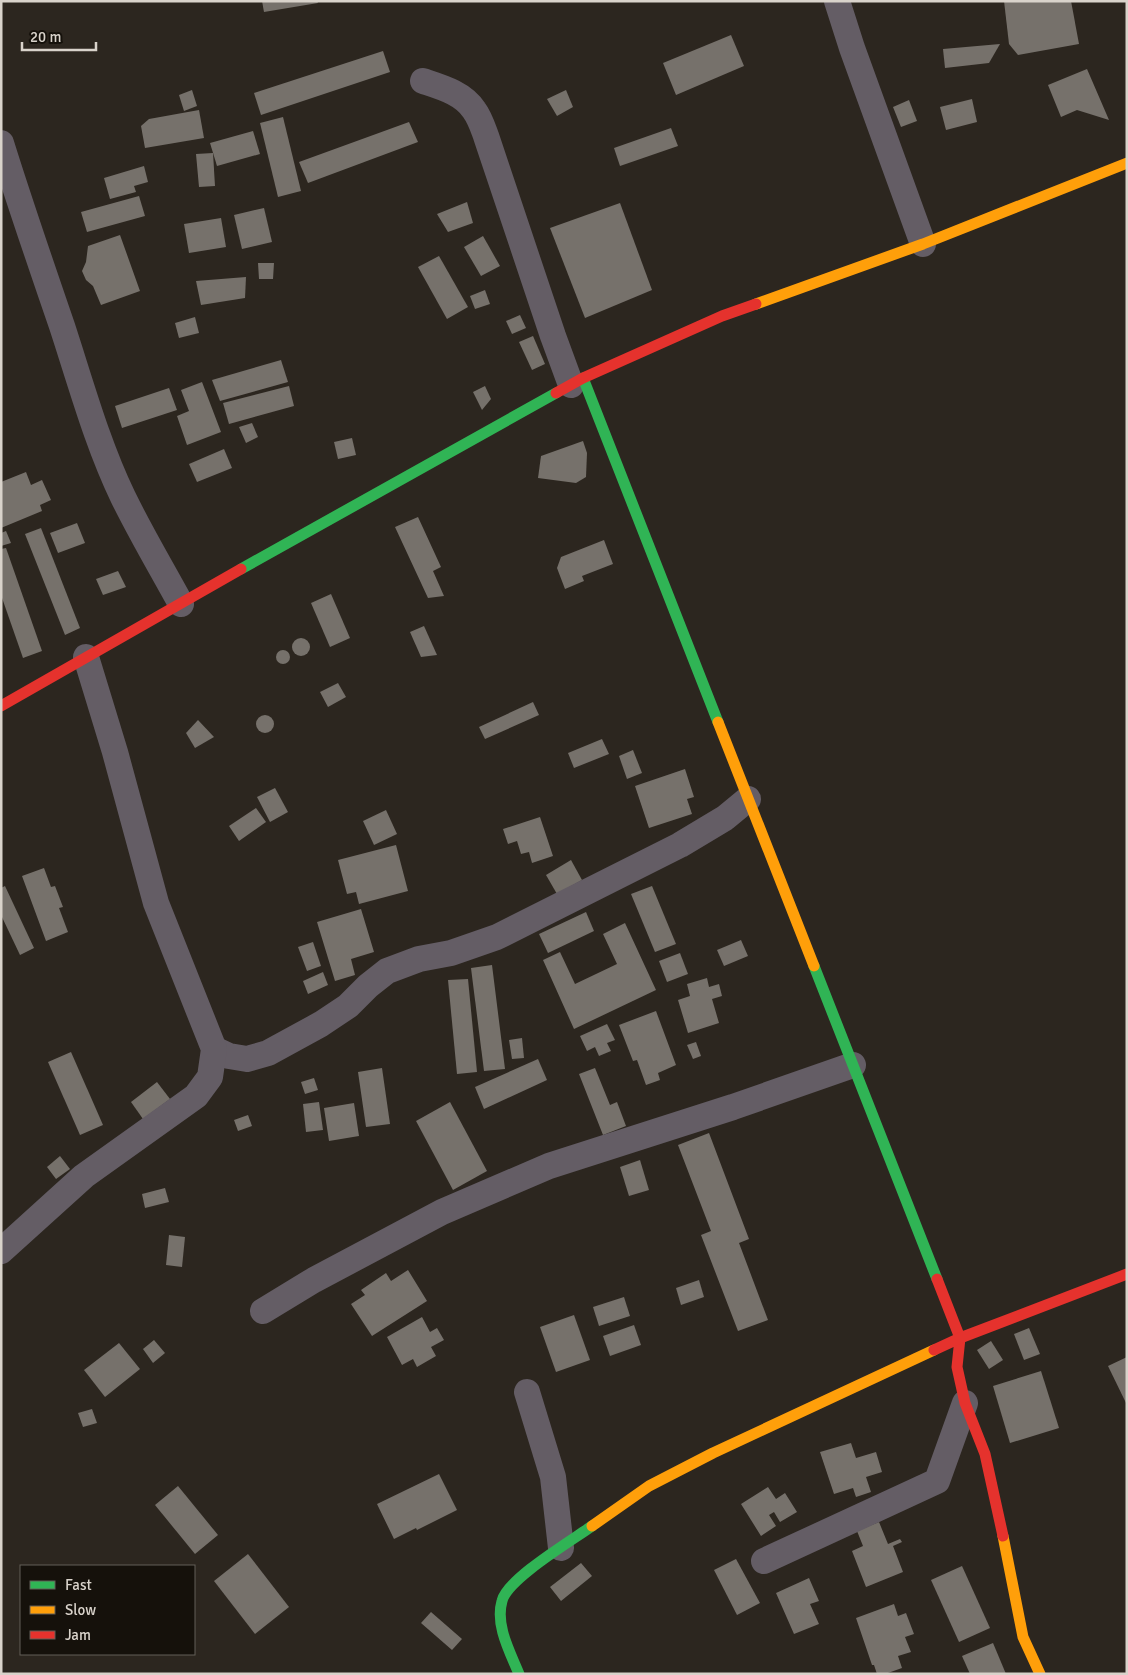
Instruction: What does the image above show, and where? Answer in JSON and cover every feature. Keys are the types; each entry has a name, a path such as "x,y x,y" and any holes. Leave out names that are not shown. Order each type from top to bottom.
{"street":[{"path":"837,1 852,48 923,244"},
{"path":"422,81 448,89 465,100 474,110 486,136 553,336 577,381 748,799 960,1338 957,1367 966,1403 984,1454 1023,1637 1040,1674"},
{"path":"1,143 86,404 103,449 123,497 181,604"},
{"path":"1,706 276,548 577,381 722,316 923,244 1127,163"},
{"path":"1,1251 84,1176 196,1096 210,1077 214,1049 156,903 115,752 86,657"},
{"path":"214,1049 229,1056 247,1059 268,1054 321,1024 348,1006 368,986 387,971 419,959 451,953 497,937 680,845 724,818 748,799"},
{"path":"262,1311 314,1280 442,1212 540,1170 733,1107 853,1065"},
{"path":"519,1674 504,1634 500,1607 505,1592 518,1578 649,1486 713,1453 960,1338 1127,1274"},
{"path":"527,1392 553,1477 561,1548"},
{"path":"764,1561 937,1482 966,1403"}],"building":[{"path":"262,1 317,1 318,3 264,12"},
{"path":"1004,1 1071,1 1079,44 1018,55 1009,44"},
{"path":"731,35 744,66 676,95 663,63"},
{"path":"1000,44 989,63 945,68 943,49"},
{"path":"383,51 390,72 261,115 254,93"},
{"path":"1087,69 1109,120 1077,110 1061,117 1048,85"},
{"path":"192,90 197,106 184,111 179,95"},
{"path":"566,90 573,107 557,116 547,99"},
{"path":"972,99 977,122 946,130 940,107"},
{"path":"909,100 917,121 901,127 893,107"},
{"path":"199,110 204,138 145,148 141,126 149,119"},
{"path":"283,117 301,191 278,197 260,123"},
{"path":"409,122 418,142 308,183 299,162"},
{"path":"671,128 678,146 620,166 614,148"},
{"path":"253,131 260,154 217,166 210,143"},
{"path":"213,153 215,186 199,187 196,154"},
{"path":"144,166 148,182 134,186 136,192 110,199 104,178"},
{"path":"139,196 145,216 87,232 81,212"},
{"path":"467,202 473,223 448,232 437,214"},
{"path":"620,203 652,290 585,318 550,228"},
{"path":"264,208 272,242 242,249 234,215"},
{"path":"221,218 226,247 189,253 184,224"},
{"path":"120,235 140,291 101,305 93,286 86,280 82,271 86,262 88,246"},
{"path":"483,236 500,266 481,276 464,247"},
{"path":"439,256 468,307 447,319 418,267"},
{"path":"258,263 274,263 273,279 259,279"},
{"path":"246,277 245,298 201,305 196,281"},
{"path":"485,290 490,304 475,309 470,296"},
{"path":"520,315 526,328 512,334 506,321"},
{"path":"195,317 199,333 179,338 175,323"},
{"path":"533,336 545,364 532,370 519,342"},
{"path":"281,360 288,382 220,401 212,380"},
{"path":"202,382 221,432 187,445 177,416 189,411 181,390"},
{"path":"289,386 294,406 229,424 223,403"},
{"path":"485,386 491,399 482,410 473,392"},
{"path":"169,388 177,410 122,428 115,406"},
{"path":"252,423 258,437 246,443 239,427"},
{"path":"352,438 356,455 338,459 334,442"},
{"path":"583,441 587,453 586,477 576,483 538,478 541,456"},
{"path":"224,449 232,468 197,482 189,464"},
{"path":"26,472 31,485 42,480 51,500 40,505 42,511 1,528 1,482"},
{"path":"418,517 441,567 433,571 444,596 428,598 395,527"},
{"path":"77,523 85,543 58,553 50,533"},
{"path":"41,528 80,628 65,635 25,534"},
{"path":"6,531 11,543 1,546 1,533"},
{"path":"604,540 613,564 582,576 584,581 565,589 557,568 561,557"},
{"path":"6,548 42,651 23,658 1,595 1,549"},
{"path":"118,571 126,587 103,595 96,579"},
{"path":"331,594 350,638 330,647 311,603"},
{"path":"424,626 437,655 421,657 410,632"},
{"path":"301,638 307,641 310,647 307,653 301,656 295,653 292,647 295,641"},
{"path":"283,650 288,652 290,657 288,662 283,664 278,662 276,657 278,652"},
{"path":"338,683 346,697 328,707 320,692"},
{"path":"533,702 539,715 485,739 479,727"},
{"path":"265,715 271,718 274,724 271,730 265,733 259,730 256,724 259,718"},
{"path":"198,720 214,737 195,748 186,733"},
{"path":"602,739 609,754 574,768 568,753"},
{"path":"633,750 642,773 627,779 619,756"},
{"path":"685,769 694,797 687,799 692,814 649,828 635,786"},
{"path":"275,788 288,812 270,822 257,797"},
{"path":"256,808 266,822 239,841 229,826"},
{"path":"386,810 397,834 374,845 363,821"},
{"path":"540,817 553,856 532,863 529,852 521,854 517,841 508,844 503,829"},
{"path":"396,845 408,891 359,904 356,892 347,894 338,860"},
{"path":"571,860 582,880 557,894 546,875"},
{"path":"44,868 51,887 55,886 63,907 59,908 68,932 46,941 22,876"},
{"path":"5,886 34,948 20,955 1,915 1,888"},
{"path":"652,886 676,944 655,952 631,894"},
{"path":"361,909 374,952 351,959 355,975 335,981 317,922"},
{"path":"586,912 594,931 548,953 539,934"},
{"path":"625,923 656,990 574,1029 543,960 560,952 575,984 617,964 603,934"},
{"path":"741,940 748,956 724,966 717,950"},
{"path":"313,942 321,966 307,971 298,947"},
{"path":"680,953 688,974 667,982 659,961"},
{"path":"492,965 505,1069 484,1071 471,968"},
{"path":"323,972 328,985 308,994 303,981"},
{"path":"707,978 709,987 719,984 722,996 712,999 719,1023 688,1033 678,1000 690,996 687,984"},
{"path":"468,979 477,1072 457,1074 448,980"},
{"path":"656,1011 676,1065 658,1073 660,1080 646,1085 637,1060 633,1061 619,1025"},
{"path":"607,1024 615,1040 607,1043 611,1051 599,1056 595,1047 587,1051 580,1036"},
{"path":"522,1038 524,1058 512,1059 509,1040"},
{"path":"696,1042 701,1056 693,1059 687,1045"},
{"path":"71,1052 103,1125 80,1135 48,1062"},
{"path":"538,1059 547,1080 484,1109 475,1087"},
{"path":"382,1068 390,1124 366,1127 358,1072"},
{"path":"595,1068 610,1105 617,1102 626,1126 603,1135 579,1074"},
{"path":"314,1078 318,1090 305,1094 301,1082"},
{"path":"157,1082 170,1099 143,1119 131,1102"},
{"path":"319,1102 323,1130 306,1132 303,1104"},
{"path":"450,1102 487,1171 453,1190 416,1121"},
{"path":"354,1103 359,1136 329,1141 324,1108"},
{"path":"248,1115 252,1126 238,1131 234,1120"},
{"path":"709,1133 749,1239 739,1243 768,1320 738,1331 701,1235 711,1231 678,1145"},
{"path":"60,1156 70,1169 56,1179 47,1167"},
{"path":"640,1160 649,1190 629,1196 620,1167"},
{"path":"165,1188 169,1202 145,1208 142,1194"},
{"path":"169,1235 185,1237 182,1267 166,1265"},
{"path":"408,1270 427,1301 372,1336 351,1304 365,1295 361,1290 386,1273 391,1281"},
{"path":"699,1280 704,1297 681,1305 676,1288"},
{"path":"624,1297 630,1316 599,1326 593,1307"},
{"path":"574,1315 590,1360 556,1372 540,1327"},
{"path":"422,1317 430,1332 437,1328 444,1340 431,1347 436,1356 417,1367 413,1359 402,1365 387,1337"},
{"path":"634,1325 641,1345 610,1356 603,1336"},
{"path":"1029,1328 1040,1354 1024,1360 1014,1334"},
{"path":"154,1340 165,1353 153,1363 143,1349"},
{"path":"991,1341 1003,1360 989,1369 977,1350"},
{"path":"119,1343 140,1369 105,1397 84,1370"},
{"path":"1127,1357 1127,1405 1108,1366"},
{"path":"1041,1371 1059,1428 1010,1443 993,1386"},
{"path":"92,1409 97,1423 83,1427 78,1413"},
{"path":"851,1443 856,1458 876,1452 882,1472 866,1477 871,1492 856,1497 853,1488 834,1494 820,1452"},
{"path":"439,1474 457,1510 394,1539 377,1504"},
{"path":"178,1486 218,1535 195,1554 155,1505"},
{"path":"768,1487 776,1499 785,1493 797,1512 780,1522 774,1512 769,1515 776,1526 761,1536 741,1504"},
{"path":"879,1522 888,1544 900,1539 902,1542 893,1546 903,1572 866,1587 852,1551 863,1546 857,1531"},
{"path":"248,1554 289,1607 255,1634 214,1581"},
{"path":"736,1559 760,1603 737,1615 714,1570"},
{"path":"581,1563 592,1576 561,1601 550,1587"},
{"path":"962,1566 990,1628 959,1642 931,1580"},
{"path":"809,1578 819,1601 810,1604 819,1624 794,1634 776,1593"},
{"path":"894,1604 898,1616 906,1613 914,1634 905,1637 911,1652 898,1656 902,1668 885,1674 877,1674 874,1665 872,1665 856,1618"},
{"path":"431,1612 462,1639 452,1650 421,1623"},
{"path":"993,1643 1006,1674 970,1674 962,1656"}],"traffic: fast":[{"path":"583,378 718,722"},
{"path":"241,569 556,393"},
{"path":"814,966 937,1279"},
{"path":"519,1674 508,1648 500,1619 500,1610 506,1592 527,1572 592,1526"}],"traffic: slow":[{"path":"756,304 923,244 1127,163"},
{"path":"718,722 814,966"},
{"path":"592,1526 649,1486 713,1453 934,1350"},
{"path":"1003,1536 1023,1637 1040,1674"}],"traffic: jam":[{"path":"556,393 583,378 722,316 756,304"},
{"path":"1,706 241,569"},
{"path":"934,1350 960,1338 1127,1274"},
{"path":"937,1279 960,1338 957,1367 965,1403 985,1454 1003,1536"}]}
